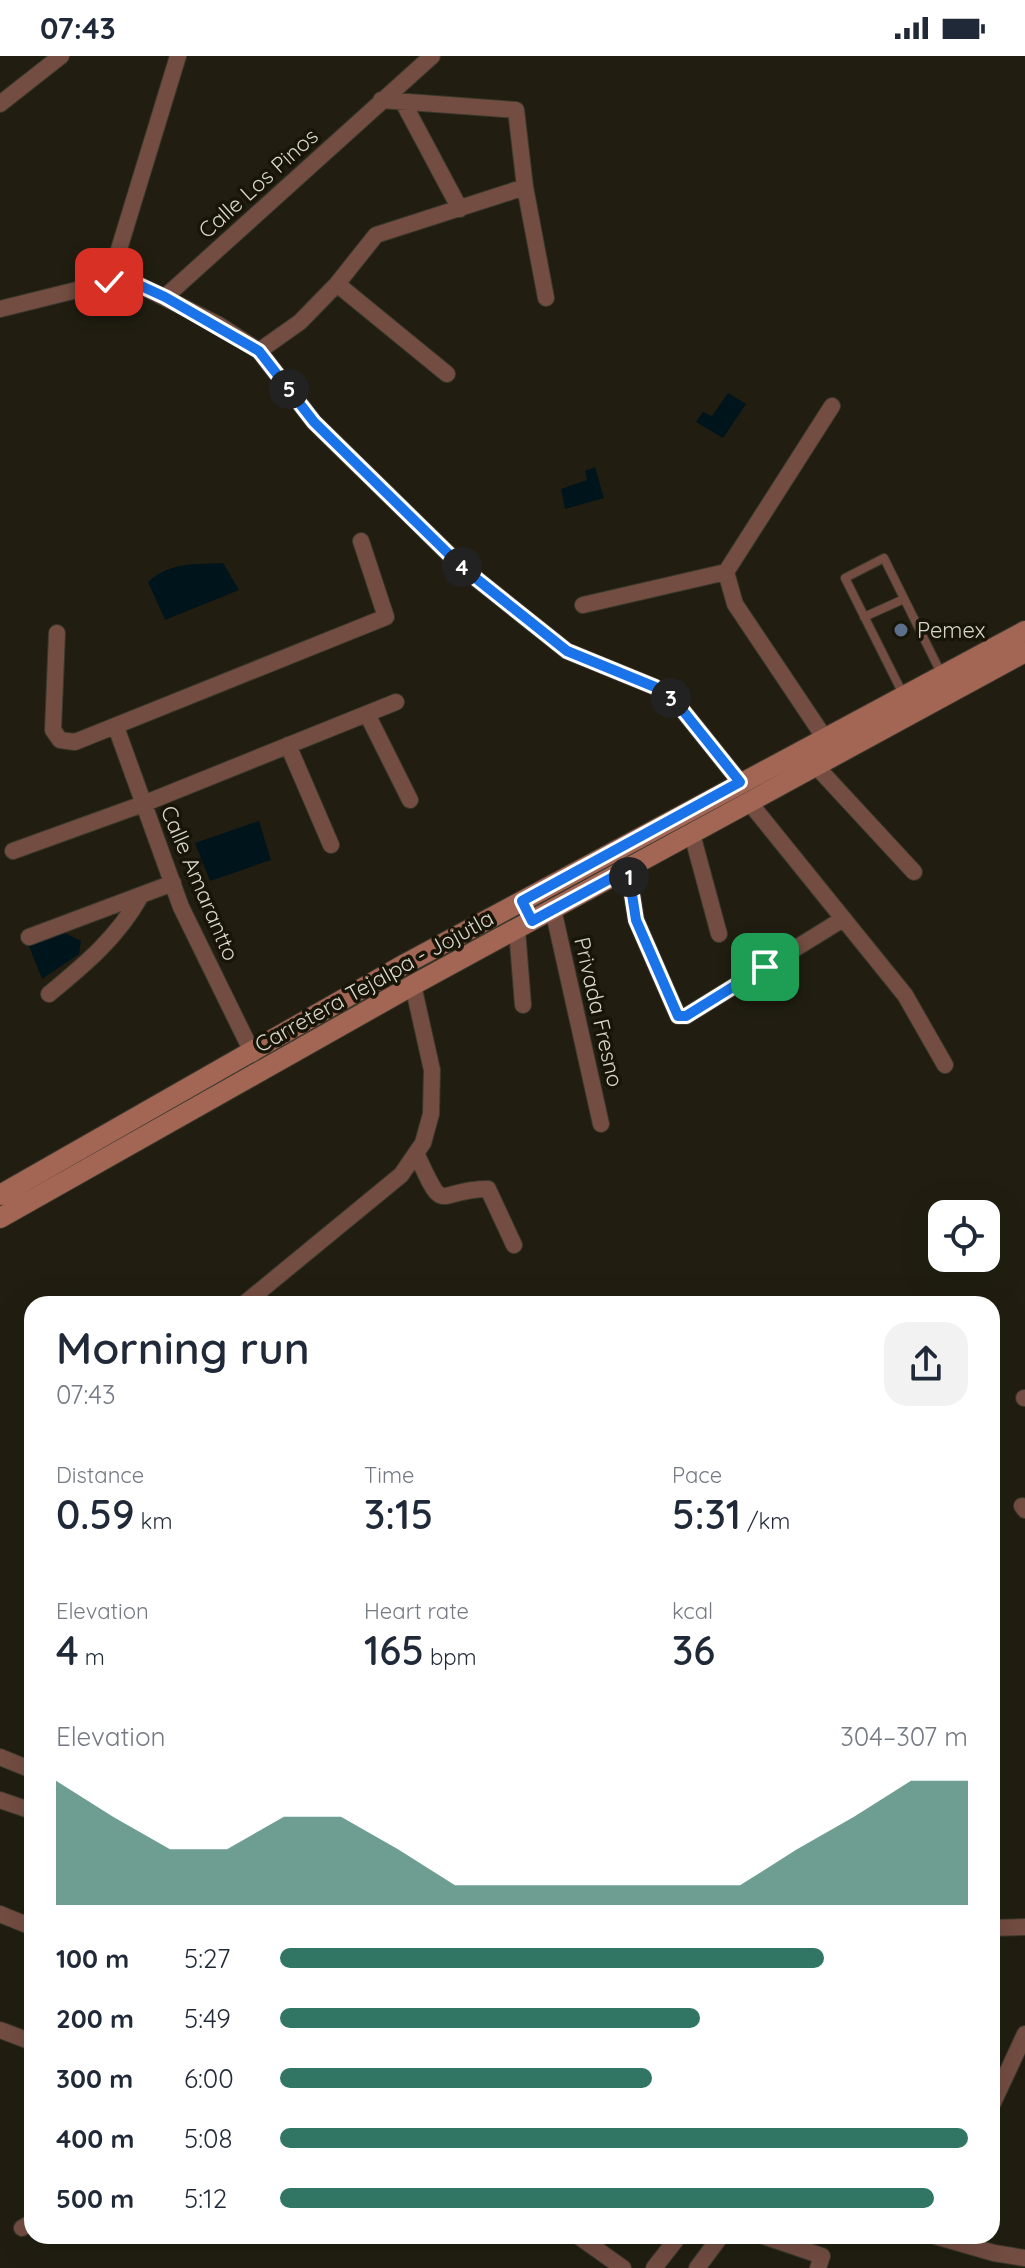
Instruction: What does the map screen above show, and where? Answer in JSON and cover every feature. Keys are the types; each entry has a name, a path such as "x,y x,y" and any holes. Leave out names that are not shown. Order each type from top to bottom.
{"main road":[{"name":"Carretera Tejalpa - Jojutla","path":"0,1195 522,901 1025,631"},
{"name":"Carretera Tejalpa - Jojutla","path":"0,1218 413,985 1025,652"},
{"path":"522,901 525,926"}],"street":[{"path":"0,104 61,56"},
{"path":"109,282 178,56"},
{"name":"Calle Los Pinos","path":"165,297 432,56"},
{"path":"381,100 516,110 520,117 525,187 546,298"},
{"path":"404,104 460,209"},
{"path":"259,351 300,322 337,284 376,235 525,187"},
{"path":"0,309 109,282 139,285 259,351 314,422 463,568 567,651 655,687 676,702 740,782"},
{"path":"337,284 447,374"},
{"path":"583,605 726,572 832,406"},
{"path":"57,633 53,730 60,740 75,742 386,617 361,541"},
{"path":"726,572 735,604 824,737"},
{"path":"13,851 143,804 396,702"},
{"path":"367,714 410,800"},
{"name":"Calle Amarantto","path":"116,727 173,883 253,1054"},
{"path":"288,745 331,845"},
{"path":"815,765 914,872"},
{"path":"749,802 905,995 945,1065"},
{"path":"692,834 719,934"},
{"path":"628,869 636,920 678,1016 686,1016 843,919"},
{"path":"29,937 173,883"},
{"path":"49,994 97,955 126,921 140,897"},
{"name":"Privada Fresno","path":"553,909 601,1124"},
{"path":"523,1005 525,926"},
{"path":"256,1296 401,1175 417,1155 431,1114 432,1070 413,985"},
{"path":"417,1155 434,1192 443,1197 488,1189 514,1245"},
{"path":"0,1757 24,1767"},
{"path":"0,1800 24,1808"},
{"path":"0,1914 24,1924"},
{"path":"1000,1928 1025,1927"},
{"path":"0,2030 24,2039"},
{"path":"1000,2088 1025,2034"},
{"path":"589,2244 623,2268"},
{"path":"654,2268 673,2244"},
{"path":"697,2268 715,2244"},
{"path":"787,2244 822,2256 818,2268"},
{"path":"963,2244 1025,2259 1024,2268"}],"lane":[{"path":"903,694 845,578 884,558 941,674"},
{"path":"864,617 904,599"}],"water":[{"path":"728,393 746,404 723,438 696,422 703,412 712,416"},
{"path":"595,467 604,498 565,509 561,489 587,480 585,471"},
{"path":"223,563 239,590 165,620 148,582 175,567"},
{"path":"259,821 271,860 210,881 195,843"},
{"path":"63,932 81,941 79,954 42,979 29,946"}],"place":[{"name":"Pemex","path":"901,630"}],"route":[{"path":"109,282 139,285 219,325 259,351 314,422 463,568 567,651 655,687 676,702 740,782 522,901 532,921 628,869 636,920 678,1016 686,1016 765,967"}]}
